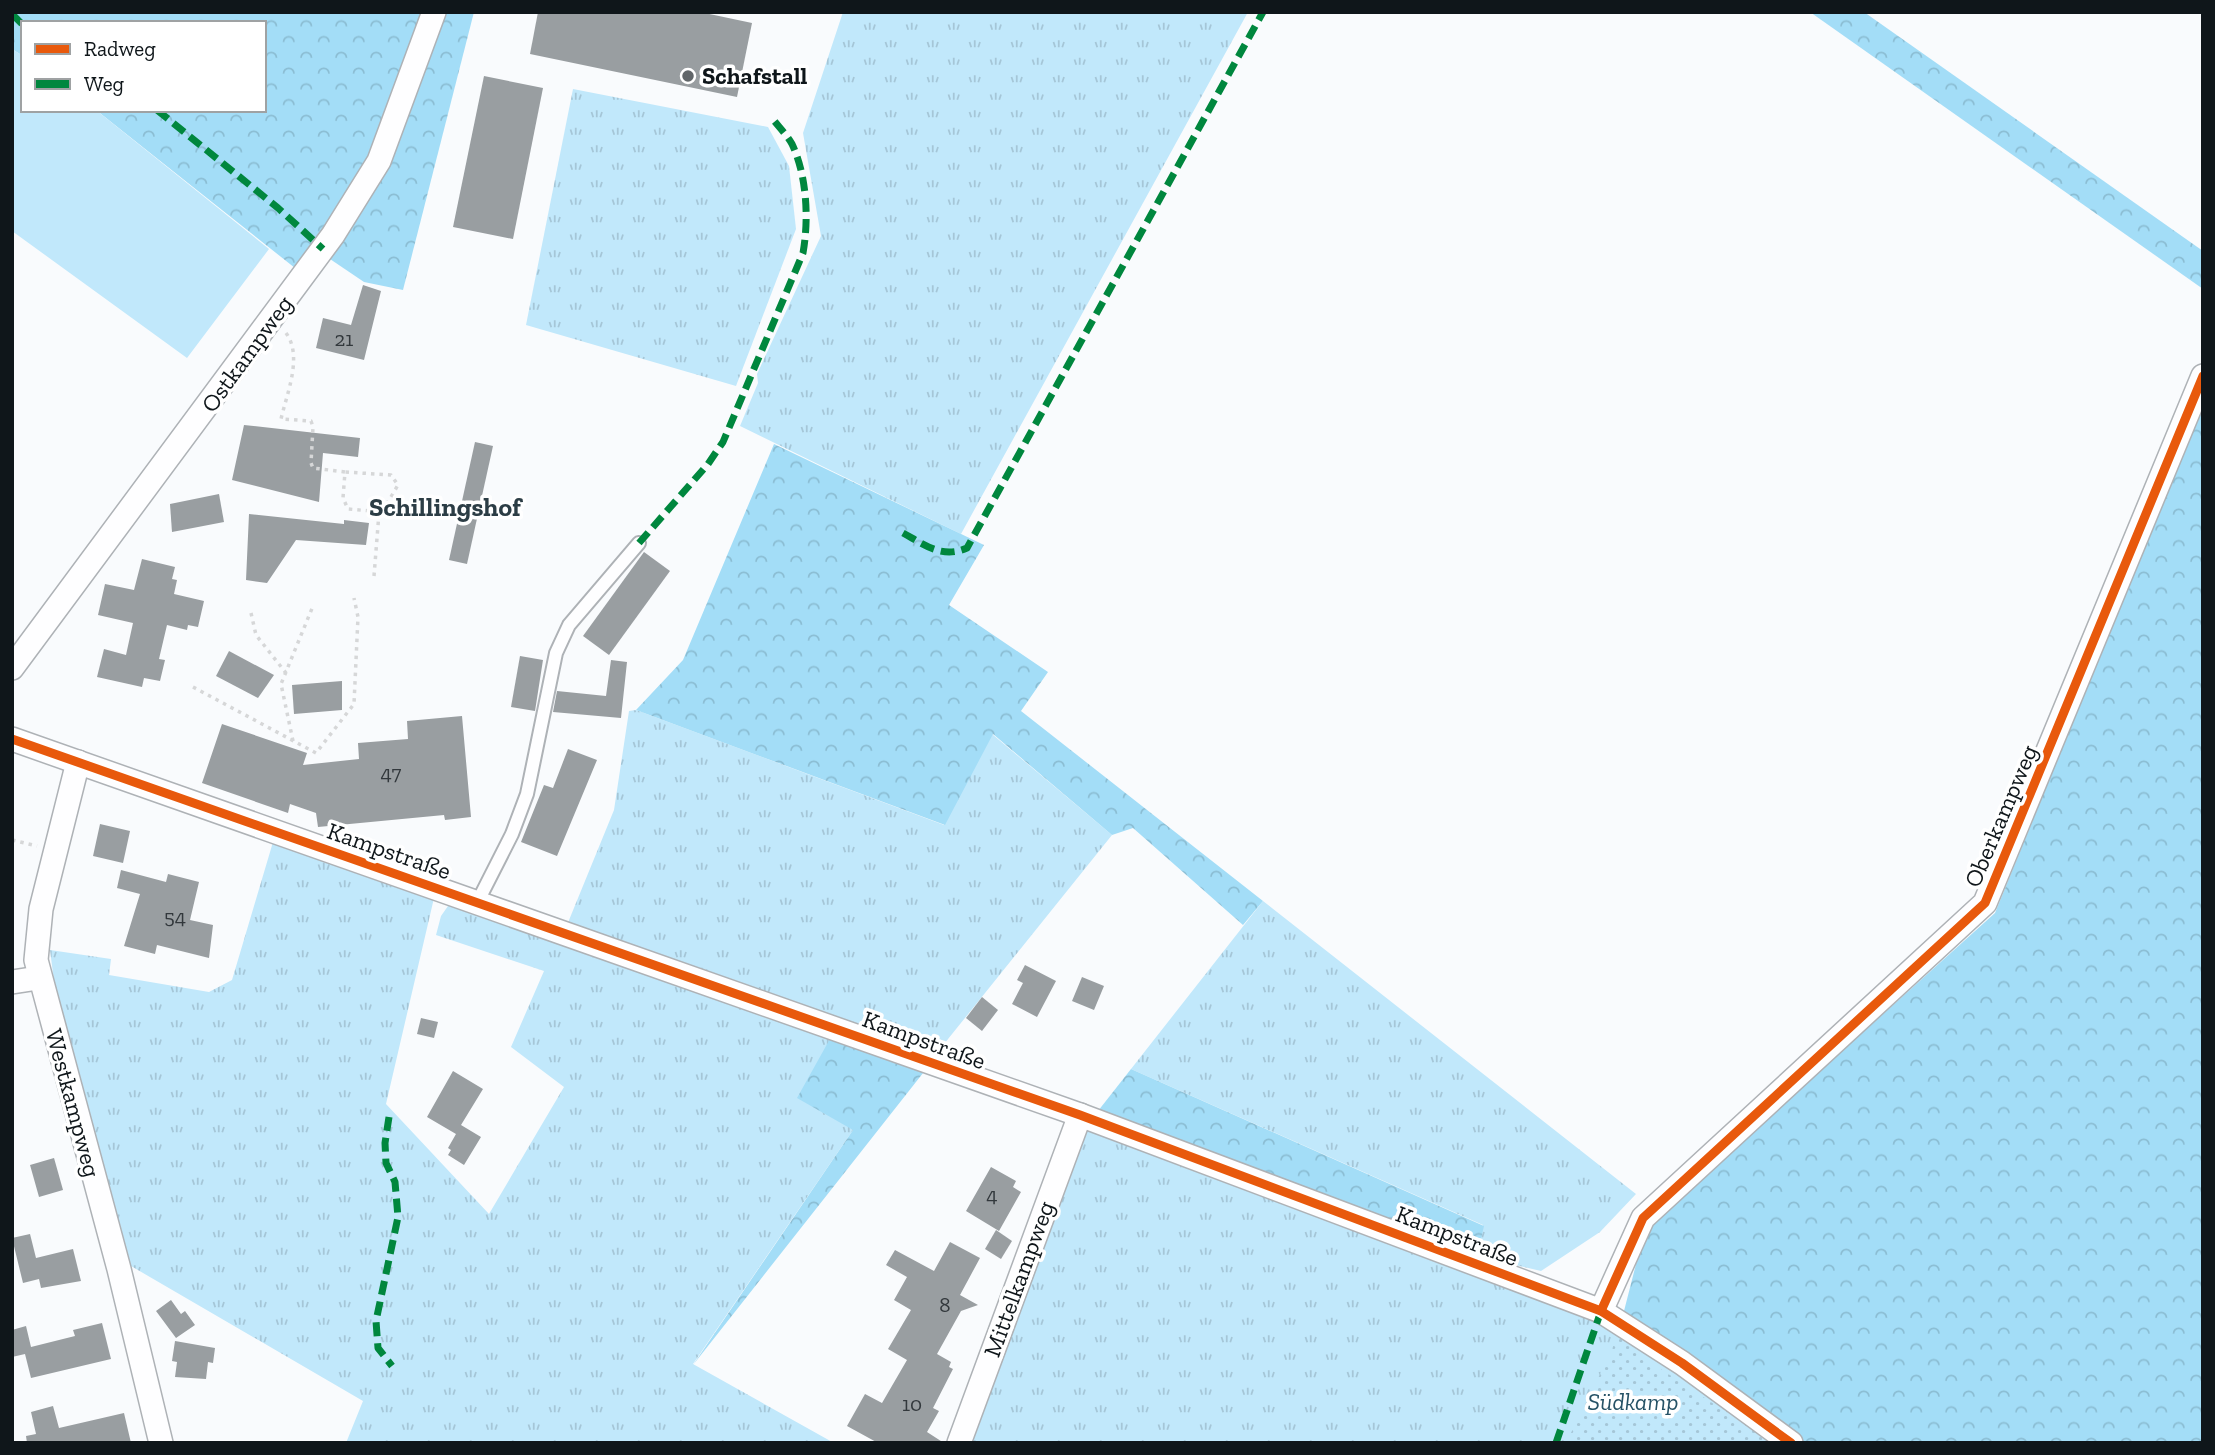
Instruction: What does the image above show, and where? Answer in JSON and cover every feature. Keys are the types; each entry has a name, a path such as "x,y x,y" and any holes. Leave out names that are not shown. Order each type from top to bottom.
{"street":[{"name":"Ostkampweg","path":"12,668 333,235 379,161 433,12"},
{"name":"Oberkampweg","path":"1601,1311 1643,1219 1985,903 2203,376"},
{"name":"Kampstraße","path":"12,739 1080,1115 1601,1311 1682,1363 1791,1443"},
{"name":"Westkampweg","path":"79,762 41,909 36,943 38,978 119,1269 161,1443"},
{"path":"12,982 38,978"},
{"name":"Mittelkampweg","path":"959,1443 1080,1115"}],"lane":[{"path":"477,903 512,834 527,794 556,653 569,625 639,543"}],"path":[{"path":"271,322 288,334 293,353 281,419 310,421 313,426 313,468 391,475 396,480 398,485 379,513 374,576"},
{"path":"345,472 343,498 348,509 379,513"},
{"path":"193,687 316,753 352,710 358,617 354,598"},
{"path":"293,741 282,699 281,684 313,607"},
{"path":"251,613 256,635 286,673"}],"green space":[{"path":"12,12 427,12 375,158 300,272 99,112 266,112 266,21 21,21 21,55 12,49"},
{"path":"444,12 474,12 403,290 364,282 327,257"},
{"path":"843,12 1248,12 961,534 740,426 758,383 757,374 821,236 803,133"},
{"path":"1810,12 1864,12 2203,251 2203,289"},
{"path":"12,49 21,55 21,112 98,112 269,249 187,358 12,231"},
{"path":"573,89 768,127 789,166 796,229 736,386 526,325"},
{"path":"2203,401 2203,1443 1806,1443 1624,1311 1645,1229 1995,913"},
{"path":"774,444 984,545 949,605 1048,672 1021,711 1263,901 1243,925 1133,828 1112,835 993,734 945,825 636,710 683,660"},
{"path":"636,710 944,825 992,734 1112,835 936,1054 567,925 614,810 629,711"},
{"path":"273,842 434,898 386,1104 489,1214 564,1087 511,1047 544,971 436,935 441,916 448,906 458,906 831,1037 853,1130 693,1364 834,1443 346,1443 363,1401 131,1266 54,981 50,950 111,959 109,975 209,992 232,980"},
{"path":"1263,901 1636,1194 1600,1232 1541,1271 1477,1256 1483,1225 1131,1069"},
{"path":"831,1037 927,1068 693,1365 853,1130 797,1098"},
{"path":"1131,1069 1484,1226 1477,1256 1098,1111"},
{"path":"1078,1122 1618,1329 1769,1443 964,1443"},
{"name":"Südkamp","path":"1618,1330 1641,1356 1773,1443 1566,1443 1612,1350"}],"building":[{"name":"Schafstall","path":"538,12 700,12 752,23 737,97 530,54"},
{"path":"484,76 543,88 513,239 453,227"},
{"path":"363,285 381,291 364,360 316,348 323,318 351,325"},
{"path":"244,425 360,438 358,457 323,453 319,502 232,480"},
{"path":"475,442 493,446 467,564 449,560"},
{"path":"219,494 224,522 172,532 170,504"},
{"path":"249,514 344,524 344,520 369,523 366,545 296,540 267,583 246,580"},
{"path":"644,552 670,571 609,655 583,636"},
{"path":"142,559 175,567 172,579 177,580 174,594 204,601 198,627 188,625 187,630 167,625 159,659 165,660 160,681 144,678 142,687 97,677 104,649 126,655 133,623 98,615 105,584 134,590"},
{"path":"229,651 274,675 258,698 216,676"},
{"path":"520,656 543,660 535,711 511,707"},
{"path":"611,660 627,662 621,718 553,712 557,691 606,696"},
{"path":"342,681 342,710 294,714 292,685"},
{"path":"462,716 471,817 445,820 444,815 318,827 316,813 290,804 288,813 202,783 222,724 307,753 303,765 359,759 358,743 408,739 407,721"},
{"path":"568,749 597,760 557,856 521,842 544,785 553,788"},
{"path":"100,824 130,831 123,863 93,856"},
{"path":"121,870 166,882 168,874 199,882 190,920 213,925 209,958 157,945 155,954 124,946 140,894 117,888"},
{"path":"1025,965 1056,981 1037,1017 1012,1004 1023,983 1017,980"},
{"path":"1082,977 1104,986 1094,1010 1072,1001"},
{"path":"982,997 998,1010 982,1031 966,1018"},
{"path":"421,1018 438,1022 434,1038 417,1034"},
{"path":"453,1071 483,1089 461,1125 481,1137 464,1165 448,1155 451,1150 448,1148 456,1134 427,1117"},
{"path":"54,1158 63,1190 39,1197 30,1165"},
{"path":"991,1167 1016,1181 1013,1187 1021,1192 999,1231 966,1211"},
{"path":"996,1230 1012,1241 1001,1259 985,1249"},
{"path":"30,1234 36,1258 73,1249 81,1281 41,1288 39,1279 23,1283 12,1238"},
{"path":"950,1242 980,1258 960,1295 978,1305 961,1311 937,1354 951,1362 949,1367 953,1369 933,1408 939,1411 927,1432 944,1443 878,1443 847,1426 865,1394 882,1403 907,1360 888,1349 911,1310 894,1300 907,1277 886,1265 895,1250 934,1271"},
{"path":"171,1300 181,1314 185,1311 195,1325 176,1338 156,1311"},
{"path":"102,1323 111,1359 31,1378 25,1354 12,1357 12,1330 26,1326 31,1347 75,1336 73,1330"},
{"path":"175,1341 215,1348 213,1363 208,1362 206,1379 175,1377 177,1362 172,1361"},
{"path":"53,1406 59,1428 124,1413 131,1443 27,1443 26,1436 36,1434 31,1412"}],"marked path":[{"path":"903,533 926,546 942,551 967,548 1263,12"},
{"path":"12,14 21,23"},
{"path":"159,112 278,208 323,249"},
{"path":"639,543 708,464 723,442 803,253 806,212 801,170 792,144 772,118"},
{"path":"389,1117 385,1143 386,1163 395,1182 398,1217 376,1321 378,1348 392,1366"},
{"path":"1556,1443 1601,1311"}],"cycle path":[{"path":"1601,1311 1643,1218 1985,903 2203,376"},
{"path":"12,739 1080,1115 1601,1311 1682,1363 1791,1443"}],"place":[{"name":"Schafstall","path":"688,76"}],"district":[{"name":"Schillingshof","path":"445,507"}]}
